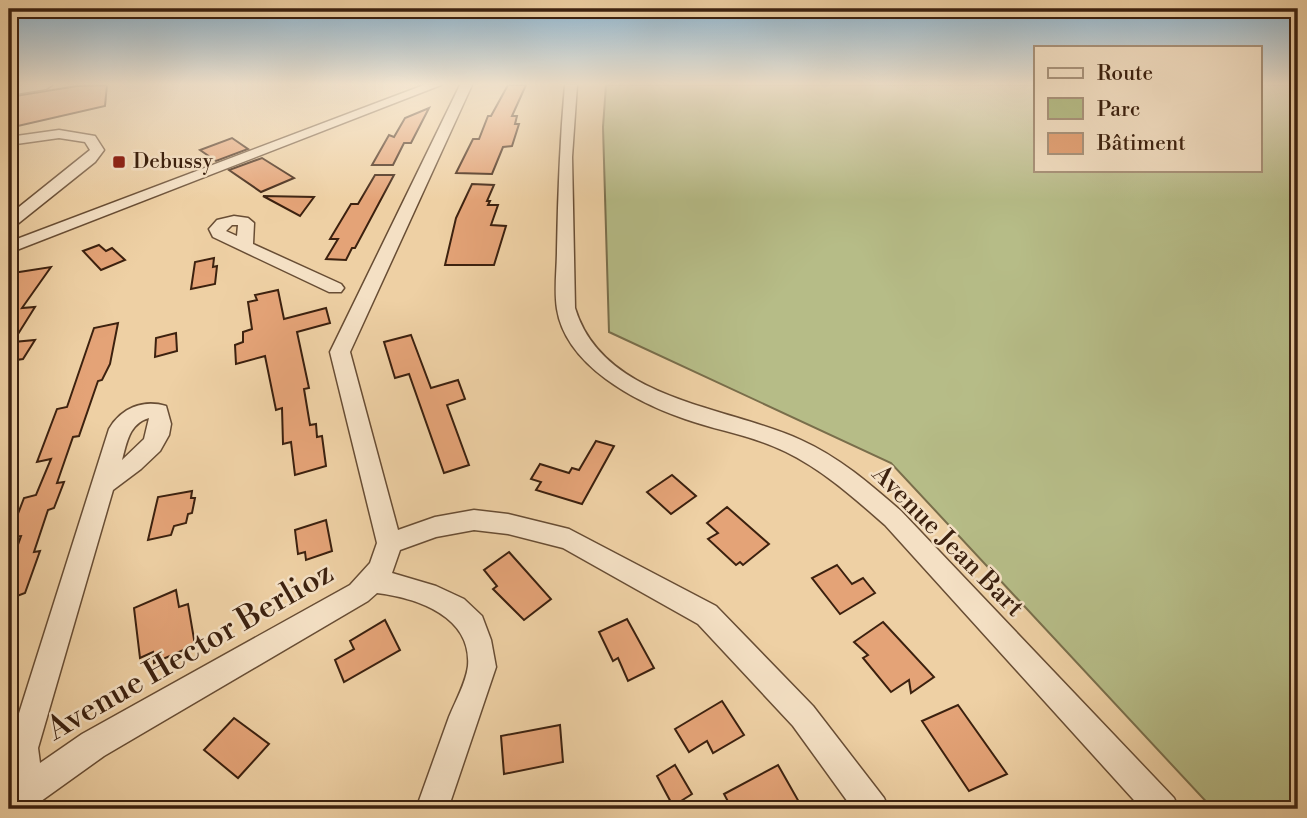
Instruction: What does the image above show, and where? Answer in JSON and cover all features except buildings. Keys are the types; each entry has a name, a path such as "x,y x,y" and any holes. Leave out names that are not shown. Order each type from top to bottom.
{"street":[{"path":"9,248 335,123"},
{"path":"448,123 354,317 340,352 388,543 435,527 474,520 508,524 569,539 707,615 803,716 873,809"},
{"name":"Avenue Jean Bart","path":"568,123 565,157 566,308 572,329 583,346 618,373 680,409 791,444 824,461 862,490 894,518 1163,809"},
{"path":"9,141 72,134 90,139 97,150 82,166 9,223"},
{"path":"245,246 335,288 354,317"},
{"path":"335,288 373,277"},
{"path":"18,799 23,748 103,485"},
{"name":"Avenue Hector Berlioz","path":"18,799 93,745 359,593 373,581 387,555 388,543"},
{"path":"373,581 398,583 447,605 470,622 479,643 482,667 432,809"}],"green space":[{"path":"603,123 1034,123 1034,172 1262,172 1262,123 1298,123 1298,809 1213,809 891,463 609,332"}],"place":[{"name":"Debussy","path":"119,162"}]}
